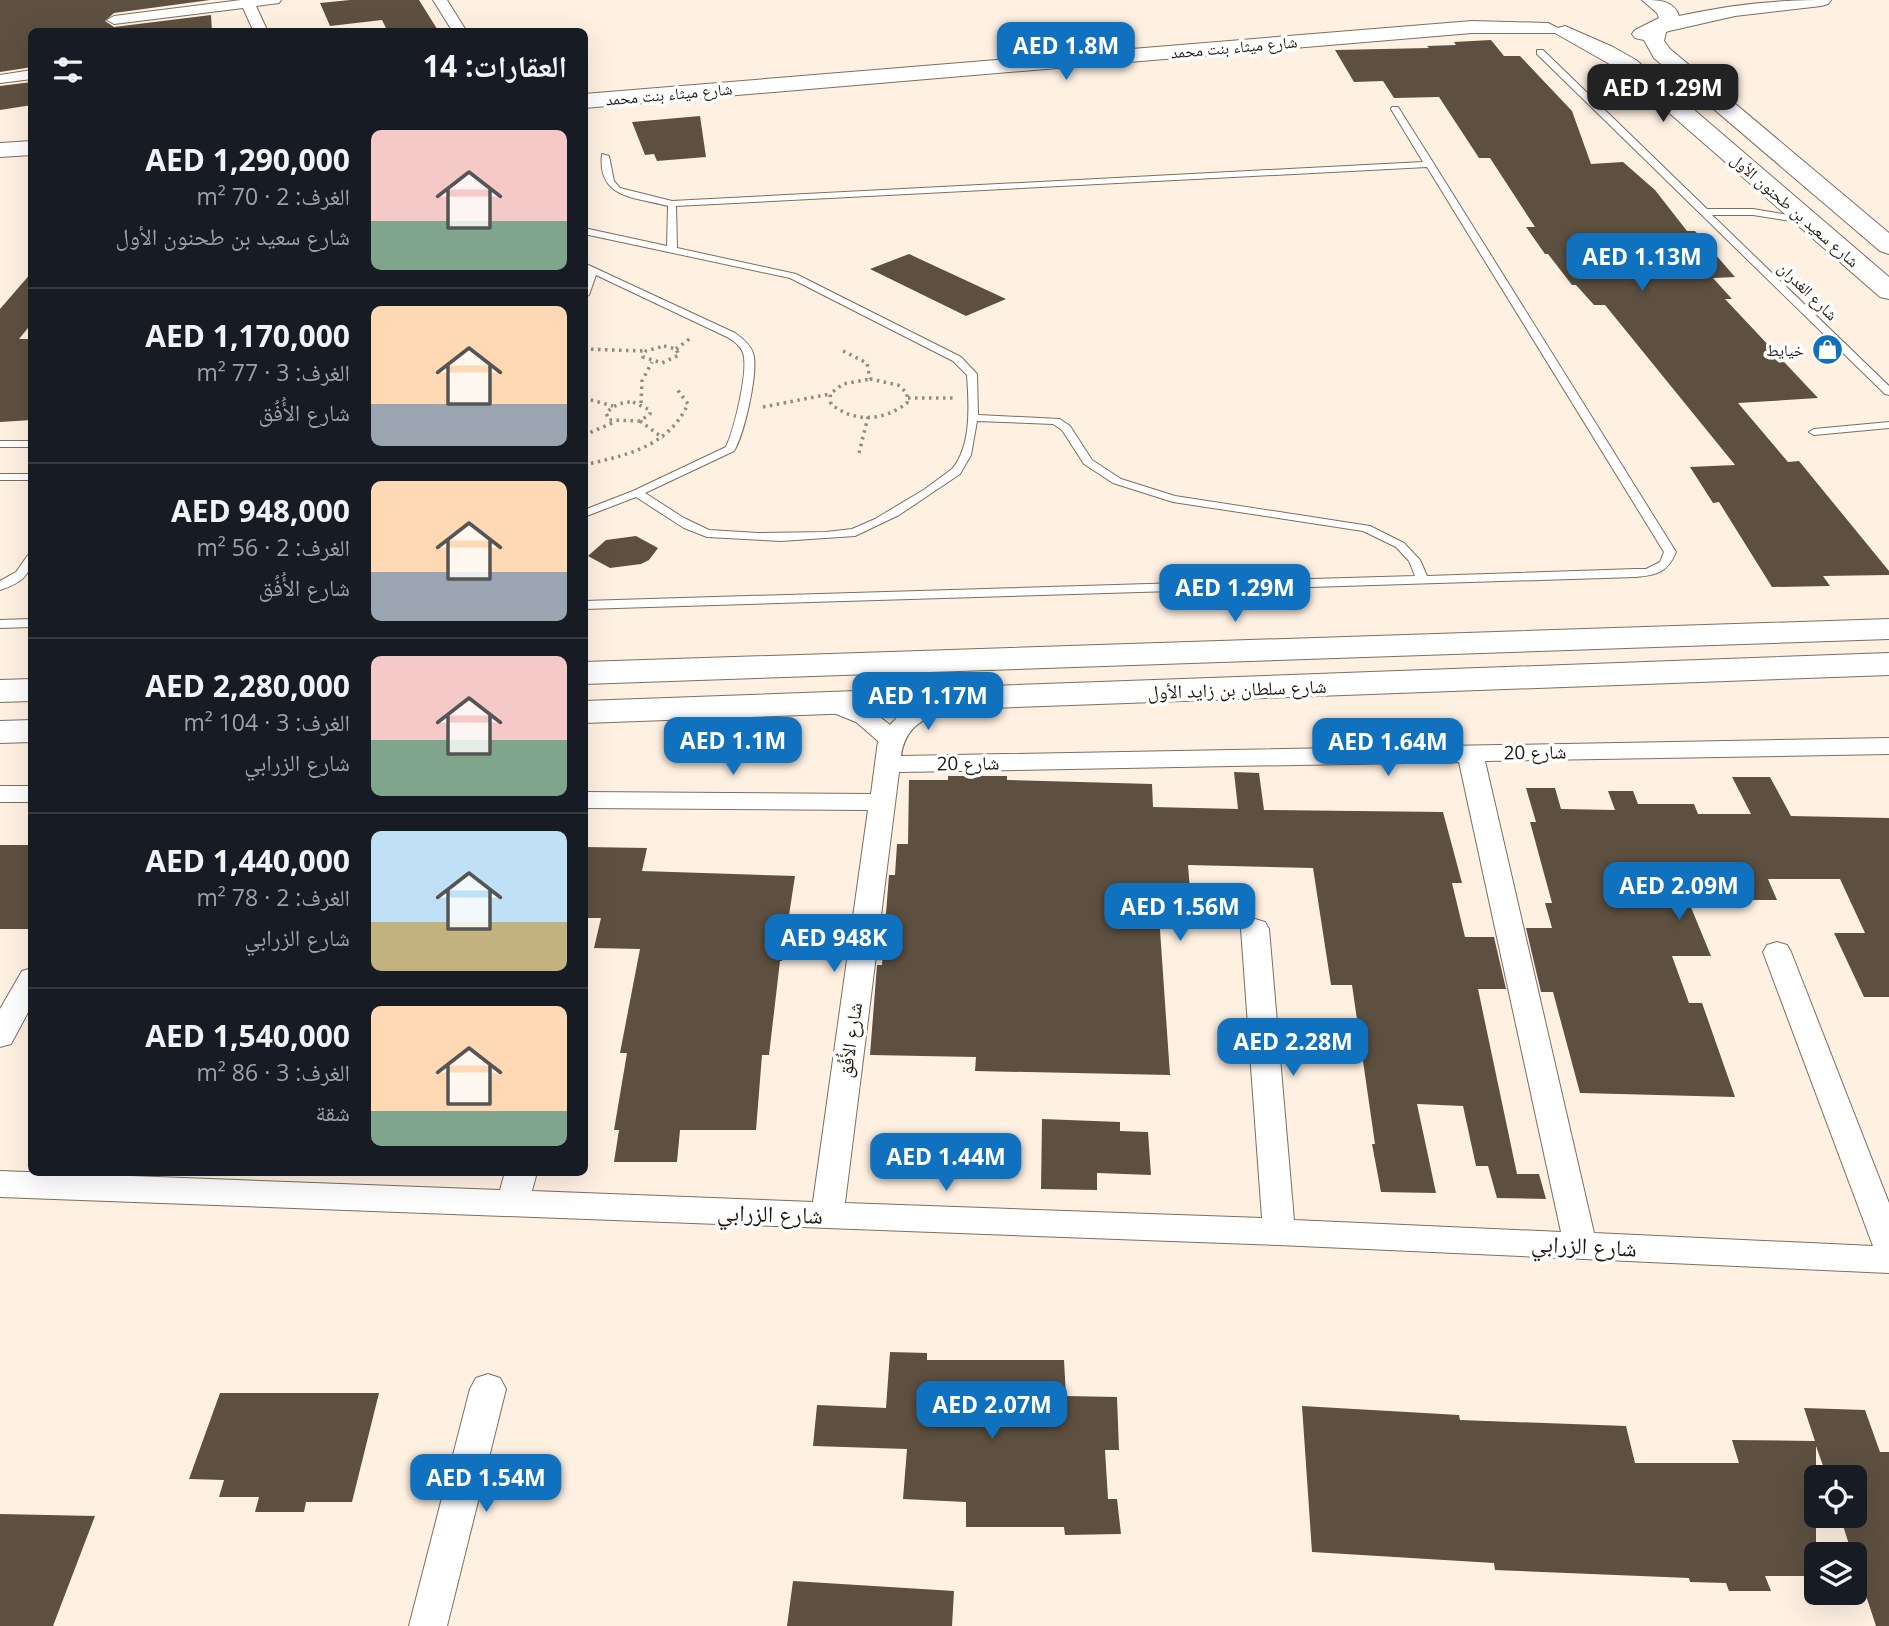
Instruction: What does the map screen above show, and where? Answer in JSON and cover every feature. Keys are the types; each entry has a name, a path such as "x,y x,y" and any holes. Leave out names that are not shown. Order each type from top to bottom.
{"main road":[{"name":"شارع سعيد بن طحنون الأول","path":"1652,0 1669,14 1669,19 1660,28 1654,41 1662,53 1889,246"},
{"path":"1660,28 1744,9 1821,0"},
{"name":"شارع ميثاء بنت محمد","path":"588,86 1386,20 1480,5"},
{"name":"شارع سعيد بن طحنون الأول","path":"1513,9 1525,20 1593,44 1628,65 1889,291"},
{"name":"شارع ميثاء بنت محمد","path":"588,101 1472,27 1622,36 1660,28"},
{"path":"0,133 28,130"},
{"path":"0,150 28,148"},
{"name":"شارع سلطان بن زايد الأول","path":"588,673 1889,629"},
{"name":"شارع سلطان بن زايد الأول","path":"588,712 1889,664"},
{"path":"588,687 650,682 719,669"},
{"path":"0,691 28,690"},
{"path":"0,732 28,731"}],"street":[{"path":"114,20 274,0"},
{"path":"440,0 458,28"},
{"path":"248,3 259,28"},
{"path":"0,79 28,75"},
{"path":"830,703 865,718 889,752 916,712 942,699"},
{"name":"شارع 20","path":"889,752 1470,753 1889,746"},
{"name":"شارع الأُفُق","path":"827,1216 889,752"},
{"path":"1470,753 1581,1246"},
{"path":"0,794 28,794"},
{"path":"588,800 882,802"},
{"path":"1255,929 1279,1231"},
{"path":"1777,952 1889,1245"},
{"path":"0,1036 28,985"},
{"path":"512,1205 520,1176"},
{"name":"شارع الزرابي","path":"0,1184 512,1205 1279,1231 1889,1260"},
{"path":"428,1626 488,1389"}],"lane":[{"name":"شارع الغدران","path":"1540,52 1889,392"},
{"path":"588,605 1648,572 1665,564 1670,552 1395,109"},
{"path":"605,156 610,182 617,190 672,204 1430,164"},
{"path":"1741,211 1758,205 1774,193"},
{"path":"672,204 672,248"},
{"path":"1704,212 1741,211 1804,220"},
{"path":"588,232 777,271 807,282 964,364 972,374 972,418 964,458 957,471 941,484 854,532 709,534 637,493"},
{"path":"588,512 637,493 730,449 735,443 750,358 741,342 589,268"},
{"path":"972,418 1036,418 1056,421 1066,428 1079,452 1101,472 1153,495 1366,527 1400,545 1414,560 1423,580"},
{"path":"1814,432 1889,425"},
{"path":"0,444 28,444"},
{"path":"0,477 28,477"},
{"path":"0,586 20,575 28,564"},
{"path":"0,624 28,622"}],"path":[{"path":"588,349 646,351 664,346 679,352 679,355 672,361 652,362 643,357 646,351"},
{"path":"843,351 867,363 870,379"},
{"path":"641,403 641,376 652,362"},
{"path":"742,408 780,406 830,394 845,383 870,379 898,384 908,398 907,403 896,412 868,417 840,412 831,404 830,394"},
{"path":"588,464 624,454 663,438 682,420 688,404 677,389"},
{"path":"908,398 972,398"},
{"path":"588,399 613,406"},
{"path":"588,433 615,422 640,421 650,414 650,410 641,403 626,402 613,406 606,413 609,420 615,422"},
{"path":"859,453 868,417"},
{"path":"640,421 663,438"}],"building":[{"path":"0,0 210,0 114,13 105,21 114,27 211,15 212,28 28,28 28,68 0,72"},
{"path":"419,0 436,28 386,28 382,20 330,26 320,3"},
{"path":"1491,40 1504,56 1520,56 1572,111 1591,164 1623,162 1655,190 1687,231 1695,231 1735,277 1713,278 1732,299 1725,299 1818,398 1738,403 1788,462 1799,461 1889,571 1889,575 1823,576 1830,586 1772,587 1719,502 1713,503 1690,467 1735,465 1605,305 1594,305 1576,285 1572,285 1548,254 1545,254 1526,227 1535,227 1490,158 1479,158 1439,97 1394,98 1383,81 1354,82 1335,50 1429,48 1427,46"},
{"path":"28,82 28,106 0,110 0,86"},
{"path":"700,116 706,157 657,161 654,154 645,155 632,122"},
{"path":"909,254 1006,299 966,316 870,269"},
{"path":"28,277 28,328 19,339 28,339 28,420 0,422 0,309"},
{"path":"636,536 658,548 649,560 641,564 610,568 588,556 606,540"},
{"path":"1234,772 1259,773 1264,810 1443,812 1462,883 1452,883 1465,937 1494,937 1506,989 1478,989 1517,1174 1539,1174 1546,1199 1497,1198 1488,1166 1476,1166 1463,1106 1417,1104 1436,1193 1381,1192 1372,1144 1375,1144 1352,985 1331,985 1313,868 1188,865 1191,902 1158,901 1170,1075 975,1071 976,1057 870,1055 877,965 882,965 889,875 895,875 897,844 908,844 909,780 948,780 948,776 1007,776 1007,780 1152,784 1153,807 1238,809"},
{"path":"1732,777 1770,777 1791,816 1889,818 1889,997 1864,997 1834,933 1865,933 1840,879 1768,879 1777,900 1688,900 1711,956 1672,956 1689,1003 1702,1003 1735,1097 1580,1093 1553,992 1541,992 1526,928 1552,928 1545,903 1552,903 1530,822 1536,822 1526,788 1555,788 1561,809 1615,810 1608,791 1633,791 1638,804 1694,804 1698,814 1751,814"},
{"path":"0,845 28,845 28,929 0,929"},
{"path":"588,847 647,848 642,871 795,876 780,961 769,1055 762,1055 756,1130 680,1130 677,1162 614,1162 619,1130 614,1130 627,1053 620,1053 640,949 594,948 601,918 588,918"},
{"path":"1042,1119 1120,1122 1120,1131 1148,1132 1151,1175 1097,1173 1097,1190 1041,1189"},
{"path":"890,1352 927,1353 927,1360 1064,1360 1066,1396 1117,1397 1119,1450 1105,1450 1108,1499 1117,1499 1121,1534 1065,1535 1064,1527 966,1527 966,1502 903,1499 907,1449 813,1446 817,1405 886,1408"},
{"path":"220,1393 379,1393 352,1502 306,1502 304,1512 255,1512 259,1497 219,1497 224,1480 189,1479"},
{"path":"1302,1406 1459,1415 1460,1420 1626,1426 1635,1463 1739,1463 1732,1440 1815,1441 1804,1408 1865,1410 1880,1452 1889,1452 1889,1626 1876,1626 1867,1599 1867,1542 1848,1542 1844,1528 1867,1528 1867,1465 1823,1465 1816,1446 1816,1465 1804,1465 1804,1528 1816,1528 1816,1542 1804,1542 1804,1576 1765,1576 1771,1591 1729,1591 1726,1583 1690,1582 1689,1578 1495,1570 1494,1563 1312,1552"},
{"path":"0,1514 95,1516 53,1626 0,1626"},
{"path":"793,1581 954,1591 952,1626 787,1626"}],"place":[{"name":"خيايط","path":"1827,350"}]}
